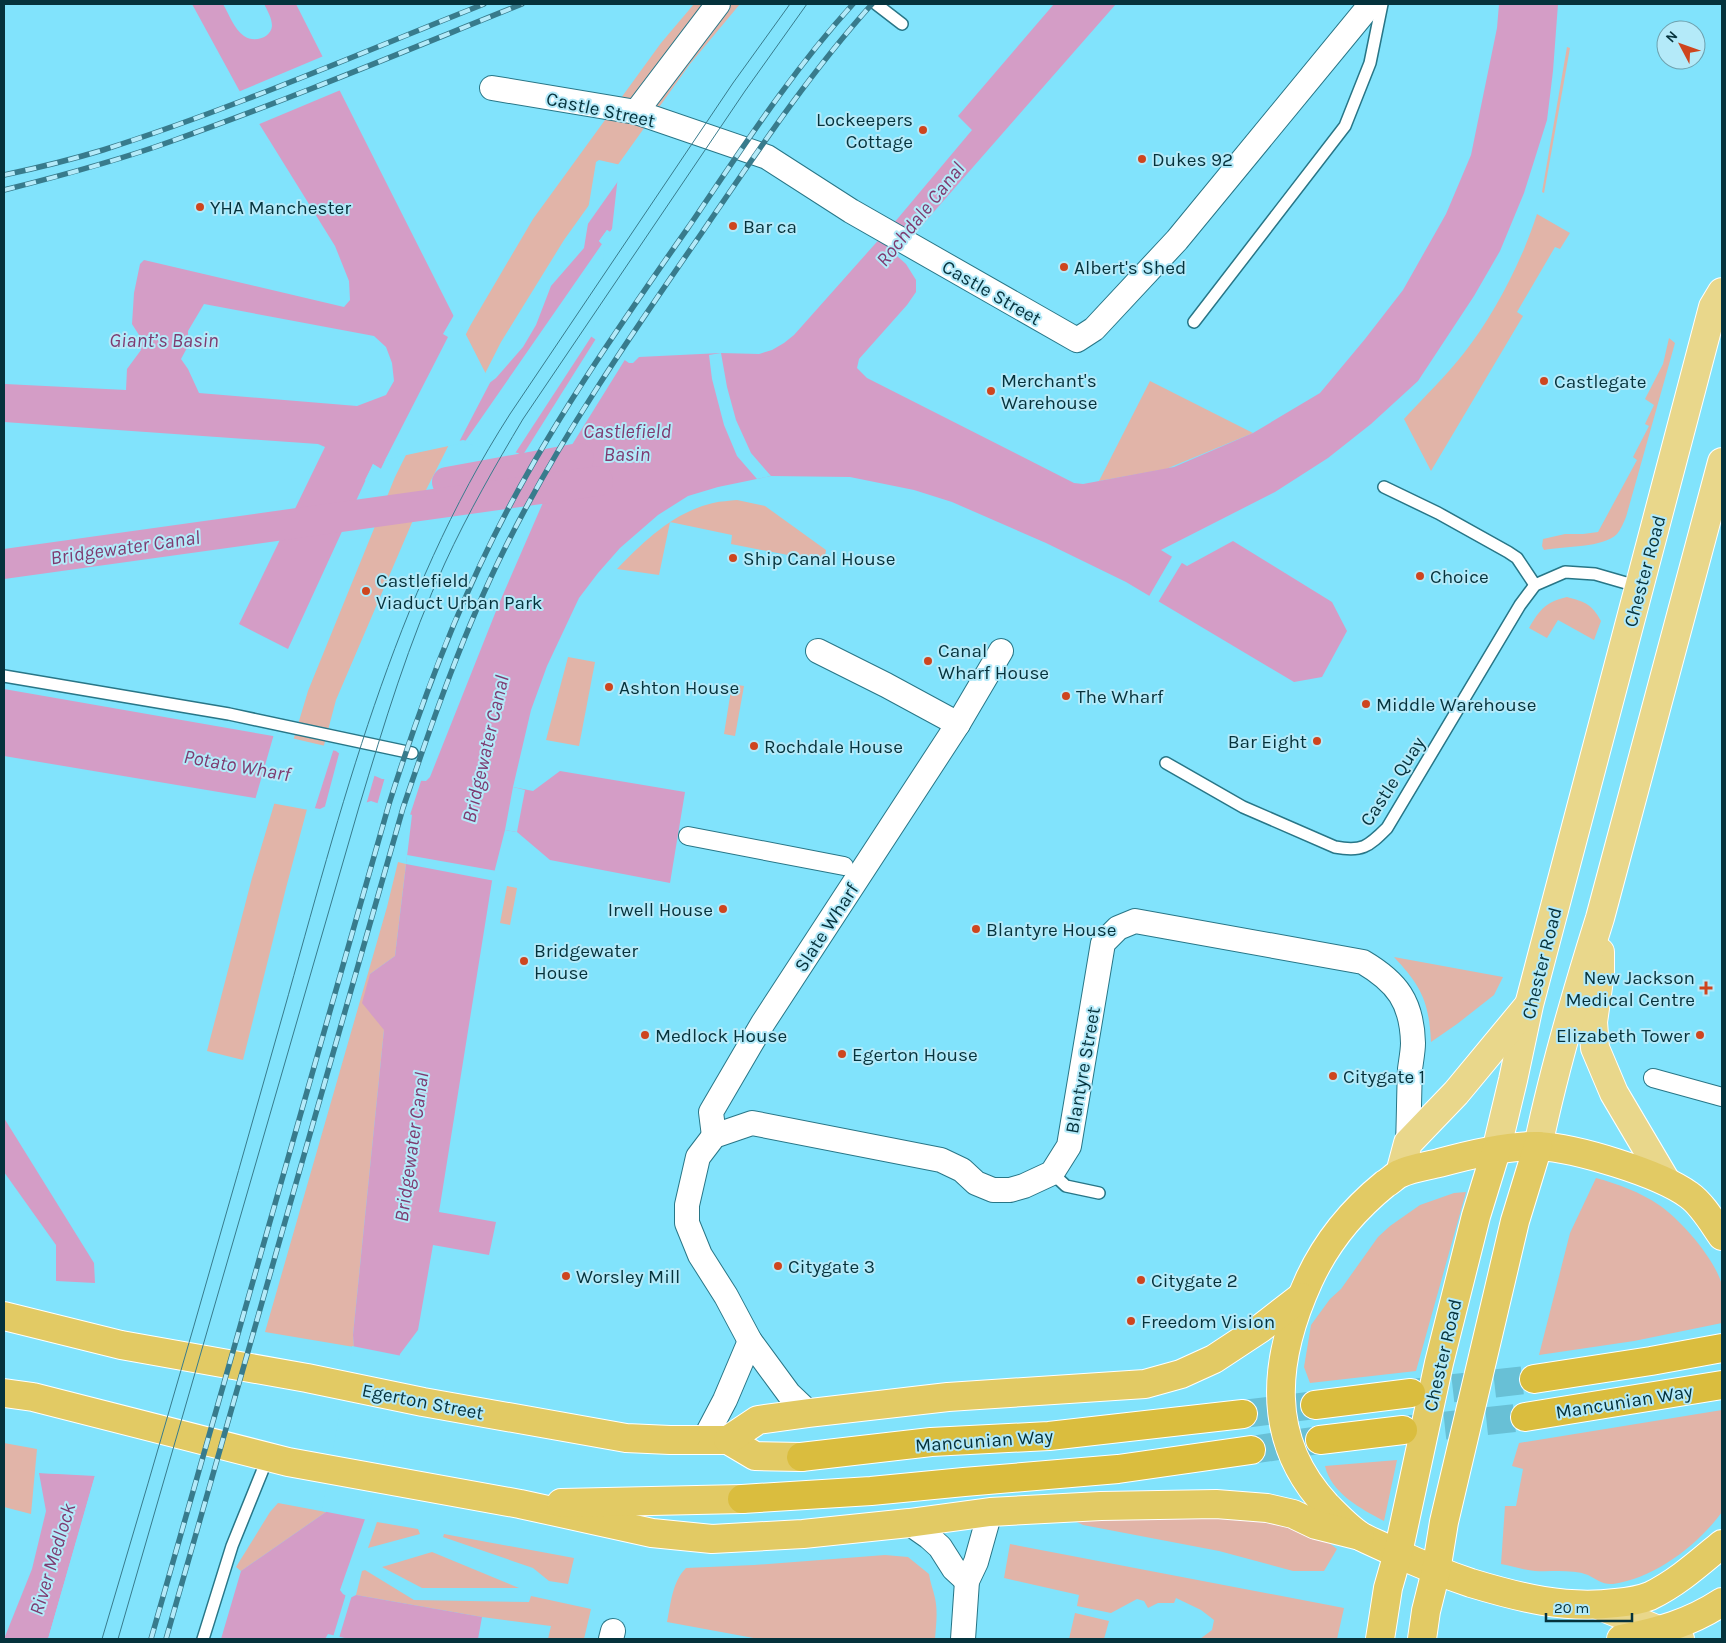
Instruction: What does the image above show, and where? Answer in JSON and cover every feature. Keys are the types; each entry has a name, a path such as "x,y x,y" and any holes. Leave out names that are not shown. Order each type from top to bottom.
{"highway":[{"path":"1422,1639 1444,1522 1513,1230 1538,1146"},
{"path":"1360,1536 1334,1514 1312,1490 1298,1468 1284,1430 1281,1409 1281,1382 1292,1321 1313,1270 1329,1243 1372,1195 1400,1173 1496,1150 1538,1146 1579,1153 1666,1181 1722,1215"},
{"name":"Chester Road","path":"1380,1639 1388,1588 1398,1554 1439,1363 1476,1216 1496,1150"},
{"path":"1692,1196 1722,1236"},
{"path":"716,1440 758,1420 809,1413 948,1397 1144,1384 1181,1374 1214,1360 1261,1328 1301,1297"},
{"name":"Egerton Street","path":"4,1316 121,1345 626,1438 716,1440"},
{"name":"Mancunian Way","path":"1534,1379 1722,1348"},
{"name":"Mancunian Way","path":"1525,1417 1722,1386"},
{"path":"4,1393 33,1397 278,1459 520,1504 652,1533 712,1539 803,1534 990,1512 1101,1506 1242,1505 1293,1514 1316,1525 1360,1536 1436,1571 1528,1599 1566,1604 1598,1605 1647,1598 1668,1586 1722,1544"},
{"path":"1315,1405 1411,1394"},
{"name":"Mancunian Way","path":"716,1440 754,1456 801,1457 930,1442 1049,1436 1243,1414"},
{"path":"1320,1440 1403,1430"},
{"name":"Mancunian Way","path":"520,1504 742,1499 871,1491 1118,1470 1252,1450"},
{"path":"1621,1639 1670,1635 1722,1602"}],"main road":[{"name":"Chester Road","path":"1496,1150 1514,1080 1529,1004 1713,308 1722,292"},
{"path":"1538,1146 1558,1061 1600,918 1722,462"},
{"path":"1600,918 1600,973 1593,1022 1595,1048 1614,1093 1666,1181"},
{"path":"1400,1173 1408,1143 1456,1093 1529,1004"},
{"path":"1598,1605 1670,1635"}],"street":[{"path":"636,112 718,4"},
{"name":"Castle Street","path":"492,88 636,112 767,157 851,211 1077,340 1094,329 1178,240 1371,4"},
{"path":"818,651 958,724"},
{"name":"Slate Wharf","path":"714,1136 711,1112 763,1023 958,724 1000,651"},
{"path":"688,836 844,866"},
{"name":"Blantyre Street","path":"1052,1173 1069,1146 1103,944 1118,928 1135,921 1363,962 1380,972 1396,987 1406,1001 1411,1019 1413,1043 1410,1071 1408,1143"},
{"path":"1653,1078 1722,1097"},
{"path":"809,1413 789,1394 750,1341 726,1296 700,1255 687,1223 687,1205 698,1157 714,1136 752,1123 941,1160 962,1170 976,1183 993,1190 1010,1190 1024,1186 1052,1173"},
{"path":"716,1440 725,1400 750,1341"},
{"path":"963,1639 968,1581 976,1562 990,1512"},
{"path":"909,1523 929,1536 940,1547 954,1569 968,1581"}],"lane":[{"path":"876,4 902,24"},
{"path":"1194,322 1345,126 1370,63 1382,4"},
{"path":"1384,487 1438,513 1508,552 1517,558 1535,585"},
{"name":"Castle Quay","path":"1166,762 1243,807 1335,847 1351,850 1371,844 1387,828 1520,605 1535,585 1565,572 1595,574 1640,586"},
{"path":"4,676 229,714 412,753"},
{"path":"1052,1173 1066,1186 1098,1193"},
{"path":"203,1639 232,1546 278,1459"}],"shaded area":[{"name":"Castlefield Viaduct Urban Park","path":"694,4 740,4 690,64 564,240 501,342 426,490 336,700 243,1060 207,1051 252,878 308,691 395,477 470,326 533,219 661,43"},
{"path":"1567,47 1570,48 1544,193 1542,192"},
{"path":"1537,214 1570,233 1560,249 1555,247 1517,312 1523,316 1431,471 1404,419 1457,362 1486,322 1515,269"},
{"path":"1669,338 1675,343 1626,517 1620,530 1611,539 1603,542 1544,550 1542,546 1543,539 1565,534 1598,532 1637,460 1633,457 1649,426 1645,424 1654,405 1645,399 1663,364"},
{"path":"1150,381 1253,433 1166,469 1099,481"},
{"path":"737,500 765,506 826,550 824,562 731,544 732,535 670,522 685,513 713,503"},
{"path":"670,522 659,575 617,569 649,538"},
{"path":"1567,597 1587,604 1598,615 1601,621 1594,640 1558,620 1547,638 1529,628 1544,607 1554,601"},
{"path":"568,657 595,662 579,746 546,740"},
{"path":"732,684 744,686 735,736 724,734"},
{"path":"398,862 406,864 395,956 370,974 384,1030 353,1335 354,1347 265,1332 387,907"},
{"path":"507,886 517,888 510,925 500,923"},
{"path":"1394,957 1503,977 1494,995 1431,1042 1426,1005 1422,995 1411,977"},
{"path":"1596,1178 1629,1189 1652,1200 1687,1230 1705,1252 1722,1285 1722,1323 1634,1341 1539,1355 1570,1233"},
{"path":"1466,1192 1416,1371 1310,1383 1304,1367 1311,1325 1330,1299 1341,1289 1378,1237 1420,1205 1454,1193"},
{"path":"1722,1410 1722,1512 1701,1536 1674,1558 1644,1575 1629,1581 1613,1584 1603,1583 1588,1575 1575,1572 1535,1571 1501,1564 1505,1506 1516,1506 1523,1469 1512,1466 1519,1443"},
{"path":"4,1443 37,1449 31,1514 4,1507"},
{"path":"1397,1460 1384,1521 1366,1511 1340,1492 1328,1476 1325,1466"},
{"path":"278,1503 326,1512 241,1571 236,1567 270,1512"},
{"path":"1062,1515 1257,1517 1320,1536 1337,1549 1324,1571 1293,1571 1219,1551 1083,1525"},
{"path":"377,1522 418,1529 420,1534 368,1548"},
{"path":"444,1534 574,1558 568,1584 549,1581 533,1568 443,1537"},
{"path":"1010,1544 1344,1608 1337,1639 1200,1639 1212,1630 1214,1620 1201,1610 1176,1598 1174,1603 1158,1603 1148,1608 1144,1601 1137,1599 1111,1613 1077,1606 1079,1595 1004,1578"},
{"path":"432,1552 519,1588 422,1588 382,1567"},
{"path":"885,1555 908,1557 929,1574 936,1608 935,1639 759,1639 667,1622 675,1586 686,1568"},
{"path":"365,1570 414,1600 529,1602 531,1596 591,1609 584,1639 548,1639 551,1626 482,1617 356,1595 362,1571"},
{"path":"1075,1613 1109,1621 1104,1639 1069,1639"}],"water":[{"name":"Castlefield Basin","path":"192,4 223,4 237,29 248,38 257,39 269,34 272,26 264,4 296,4 488,384 496,378 523,347 536,325 551,286 584,248 598,162 619,167 612,229 610,232 607,230 599,241 602,244 589,335 629,363 633,363 639,357 721,353 759,354 772,350 794,335 899,217 972,130 958,116 1054,4 1116,4 896,255 906,264 916,280 916,292 907,305 859,359 857,368 867,378 1074,483 1083,484 1174,467 1253,433 1320,393 1403,290 1446,214 1471,155 1497,28 1499,4 1558,4 1547,120 1524,193 1500,251 1474,296 1418,381 1371,424 1328,458 1275,492 1161,550 1187,566 1233,541 1332,602 1347,631 1322,677 1294,682 1126,582 1046,543 952,502 914,490 850,477 771,476 718,487 688,496 658,515 620,548 579,598 547,666 531,710 513,787 533,791 560,771 685,792 670,883 550,860 517,832 505,830 492,881 439,1212 496,1222 489,1255 433,1245 418,1330 400,1354 365,1519 340,1590 350,1598 356,1595 482,1617 478,1639 349,1639 328,1634 325,1639 221,1639 241,1571 326,1512 354,1347 353,1335 384,1030 362,1003 370,974 395,956 412,815 371,801 365,803 340,799 320,809 4,756 4,689 273,736 336,751 359,769 382,779 426,781 430,777 498,606 548,491 555,490 558,484 555,476 518,453 463,440 387,457 381,469 373,464 288,649 239,624 325,447 318,444 4,422 5,384 126,390 127,369 141,350 139,335 132,324 134,293 140,264 144,260 344,307 350,300 349,281 335,246 245,101","holes":["204,304 374,336 386,347 392,363 394,381 386,395 357,406 199,393 188,369 181,359 188,346 188,331"]},
{"path":"4,1118 94,1263 95,1283 56,1281 56,1245 4,1172"},
{"name":"River Medlock","path":"39,1473 95,1475 48,1639 4,1639 32,1569 46,1511"}],"pier":[{"path":"326,55 343,89 257,125 238,92"},
{"path":"599,160 621,165 621,177 585,228 596,162"},
{"path":"615,225 612,234 607,233 602,241 605,244 593,334 514,455 464,443 602,244 599,241 607,230 610,232"},
{"path":"454,315 456,315 489,380 493,377 458,444 388,459 382,471 374,468 367,482 365,480 373,464 381,469 448,337 443,334"},
{"path":"597,337 626,358 552,477 521,458"},
{"path":"721,353 727,387 736,420 751,453 771,476 757,479 737,456 724,425 712,379 709,355"},
{"path":"1173,555 1183,561 1157,604 1148,598"},
{"path":"274,734 334,748 314,811 255,800"},
{"path":"340,750 361,767 375,774 366,805 340,801 324,810"},
{"path":"385,777 422,778 409,818 409,816 377,805"},
{"path":"513,787 525,790 517,832 505,830"},
{"path":"407,855 497,871 495,881 406,864"},
{"path":"352,1346 402,1356 368,1520 322,1511"},
{"path":"39,1471 95,1473 97,1475 50,1639 48,1639 95,1476 39,1473"},
{"path":"346,1594 352,1595 339,1638 333,1637"}],"waterway":[{"path":"447,482 579,458"},
{"name":"Bridgewater Canal","path":"4,564 598,481"}],"tunnel":[{"path":"1411,1393 1534,1379"},
{"path":"1243,1414 1315,1405"},
{"path":"1403,1430 1525,1417"},
{"path":"1251,1450 1320,1440"}],"tram line":[{"path":"102,1639 194,1327 349,782 374,705 402,630 433,556 469,484 510,414 733,83 790,4"},
{"path":"118,1639 359,807 398,683 432,592 472,508 523,419 745,91 807,4"}],"railway":[{"path":"4,175 54,164 103,150 199,117 484,4"},
{"path":"4,190 88,168 172,141 304,92 522,4"},
{"path":"151,1639 389,804 414,729 457,617 508,509 572,399 643,292 769,110 809,56 853,4"},
{"path":"166,1639 403,808 438,708 476,610 527,505 598,387 783,116 848,31 872,4"}],"place":[{"name":"Lockeepers Cottage","path":"923,130"},
{"name":"Dukes 92","path":"1142,159"},
{"name":"YHA Manchester","path":"200,207"},
{"name":"Bar ca","path":"733,226"},
{"name":"Albert's Shed","path":"1064,267"},
{"name":"Castlegate","path":"1544,381"},
{"name":"Merchant's Warehouse","path":"991,391"},
{"name":"Ship Canal House","path":"733,558"},
{"name":"Choice","path":"1420,576"},
{"name":"Castlefield Viaduct Urban Park","path":"366,591"},
{"name":"Canal Wharf House","path":"928,661"},
{"name":"Ashton House","path":"609,687"},
{"name":"The Wharf","path":"1066,696"},
{"name":"Middle Warehouse","path":"1366,704"},
{"name":"Bar Eight","path":"1317,741"},
{"name":"Rochdale House","path":"754,746"},
{"name":"Irwell House","path":"723,909"},
{"name":"Blantyre House","path":"976,929"},
{"name":"Bridgewater House","path":"524,961"},
{"name":"New Jackson Medical Centre","path":"1706,988"},
{"name":"Medlock House","path":"645,1035"},
{"name":"Elizabeth Tower","path":"1700,1035"},
{"name":"Egerton House","path":"842,1054"},
{"name":"Citygate 1","path":"1333,1076"},
{"name":"Citygate 3","path":"778,1266"},
{"name":"Worsley Mill","path":"566,1276"},
{"name":"Citygate 2","path":"1141,1280"},
{"name":"Freedom Vision","path":"1131,1321"}],"water label":[{"name":"Rochdale Canal","path":"920,214"},
{"name":"Giant’s Basin","path":"164,340"},
{"name":"Potato Wharf","path":"237,765"}]}
